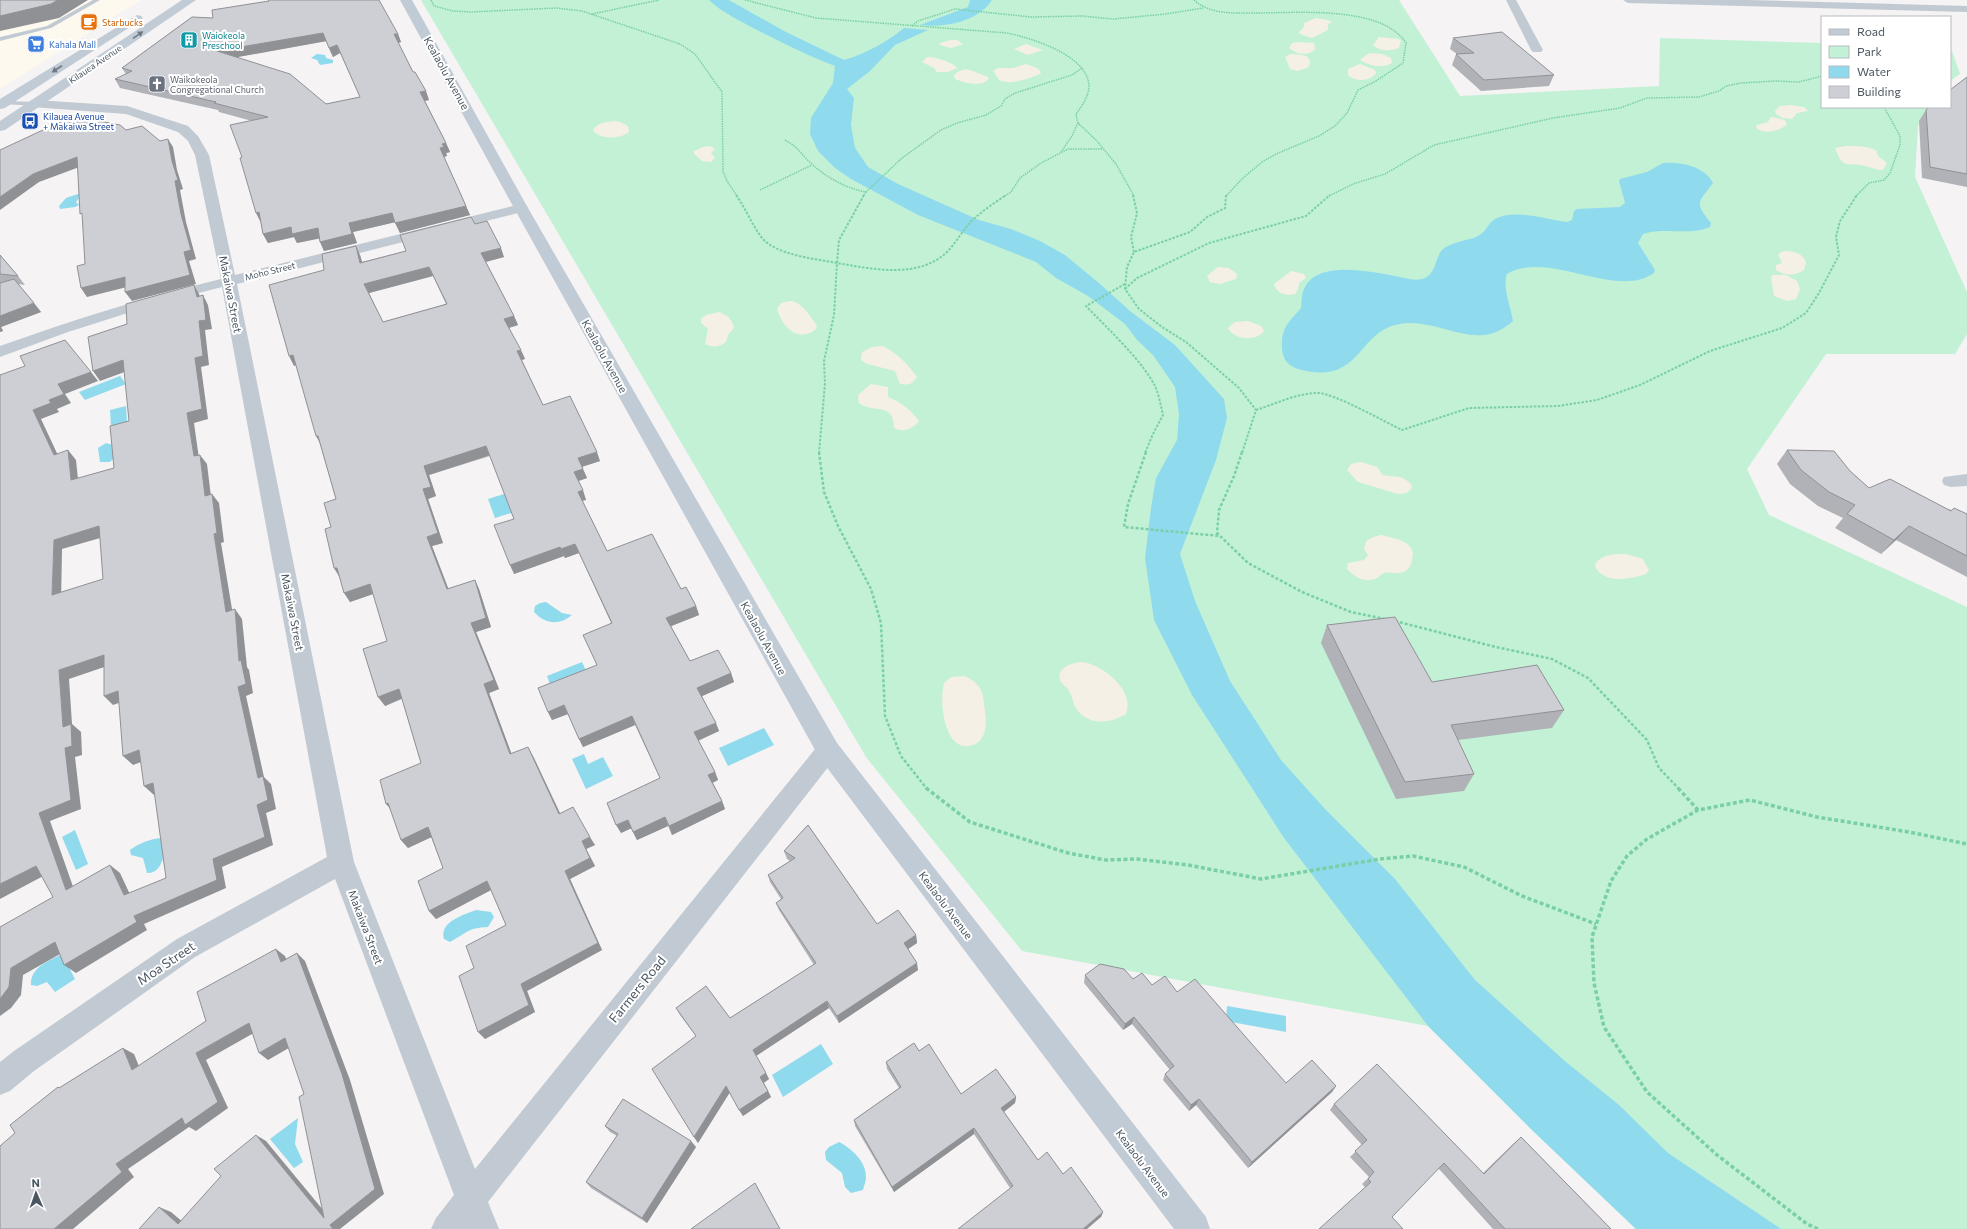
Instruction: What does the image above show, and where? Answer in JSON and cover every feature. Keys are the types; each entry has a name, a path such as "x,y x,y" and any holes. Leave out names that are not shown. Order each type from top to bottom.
{"street":[{"name":"Kilauea Avenue","path":"0,127 190,0"},
{"name":"Kealaolu Avenue","path":"406,0 521,208 828,750 1194,1229"},
{"path":"1511,0 1537,50"},
{"path":"1628,0 1967,9"},
{"path":"1950,0 1967,9"},
{"name":"Kilauea Avenue","path":"2,104 146,12"},
{"name":"Makaiwa Street","path":"36,104 127,110 183,129 193,139 202,155 229,281 341,862 483,1229"},
{"name":"Moho Street","path":"0,352 62,329 150,300 521,208"},
{"name":"Farmers Road","path":"448,1229 471,1197 828,750"},
{"name":"Moa Street","path":"0,1081 24,1061 186,948 341,862"}],"lane":[{"path":"0,39 48,27 96,0"},
{"path":"2,104 36,104"}],"path":[{"path":"431,0 434,6 453,11 556,8 592,14 680,44 694,54 722,92 723,171 726,182 746,209 755,228 767,243 790,252 836,263 888,271 917,267 935,260 948,251 975,217 1011,192 1020,178 1041,163 1060,152 1078,148 1102,149"},
{"path":"592,14 659,0"},
{"path":"745,0 816,18 1007,33 1025,36 1057,50 1082,68 1087,75 1089,83 1088,93 1076,114 1078,123 1072,136 1060,152"},
{"path":"1194,0 1203,8"},
{"path":"912,26 918,21 955,9 1031,17 1082,16 1113,19 1160,15 1203,8 1227,13 1335,14 1361,18 1386,25 1399,32 1406,43 1403,63 1384,75 1380,80 1358,90 1349,110 1342,120 1327,132 1275,154 1240,180 1226,195 1225,208 1207,216 1190,232 1134,252"},
{"path":"1082,68 1072,75 1014,93 1005,99 1001,106 986,115 957,123 941,130 888,171 866,192 839,240 836,263 834,315 824,361 819,450 824,492 838,526 871,589 881,623 885,716 901,756 927,789 970,822 1068,853 1106,860 1137,859 1188,865 1261,879 1380,859 1414,856 1464,867 1522,896 1596,924"},
{"path":"1125,290 1137,278 1208,242 1306,216 1332,194 1353,184 1385,174 1434,145 1566,116 1620,108 1647,98 1699,97 1719,91 1726,86 1740,82 1775,80 1799,82 1821,76"},
{"path":"1256,410 1302,395 1319,393 1335,398 1402,430 1470,408 1558,406 1598,400 1640,385 1710,351 1782,328 1806,312 1830,275 1839,255 1836,237 1840,221 1850,204 1860,191 1869,183 1884,180 1890,173 1900,145 1900,136 1885,108"},
{"path":"1078,123 1086,129 1102,149 1114,160 1128,182 1135,198 1138,213 1131,237 1134,252 1127,267 1125,290 1139,309 1162,327 1186,342 1239,388 1256,410"},
{"path":"785,140 796,146 812,165 825,174 854,190 866,192"},
{"path":"760,190 812,165"},
{"path":"1125,284 1086,306 1119,340 1148,377 1156,389 1163,415 1154,429 1130,494 1125,511 1124,527 1221,536"},
{"path":"1256,410 1234,476 1219,510 1217,533 1248,563 1302,592 1351,612 1552,659 1588,678 1647,740 1659,768 1698,810"},
{"path":"1818,1229 1807,1224 1717,1154 1647,1092 1604,1027 1594,983 1592,937 1611,881 1627,856 1647,839 1698,810 1750,800 1817,817 1909,832 1967,844"}],"shaded area":[{"name":"Kahala Mall","path":"0,0 141,0 0,89"}],"green space":[{"path":"421,0 1399,0 1460,96 1659,86 1660,38 1821,43 1821,108 1929,108 1918,125 1915,177 1967,292 1967,334 1955,354 1826,354 1747,469 1769,515 1967,607 1967,1229 1636,1229 1533,1131 1428,1026 1022,951 866,757"},
{"path":"1951,51 1952,51 1960,74 1951,80"}],"sand":[{"path":"1316,18 1332,21 1328,25 1328,30 1312,38 1300,34 1299,32 1304,27 1304,23"},
{"path":"1379,37 1399,39 1401,41 1399,48 1393,50 1379,49 1373,45"},
{"path":"957,40 963,44 951,48 940,45 940,43"},
{"path":"1292,43 1314,43 1315,49 1306,54 1295,52 1289,48"},
{"path":"1026,44 1043,50 1028,55 1014,49"},
{"path":"1369,53 1382,54 1391,58 1392,63 1384,66 1376,66 1360,60"},
{"path":"1290,54 1308,57 1310,62 1309,67 1298,71 1290,69 1285,57"},
{"path":"927,57 944,60 957,68 948,72 937,72 934,68 922,62"},
{"path":"1026,64 1037,68 1041,72 1040,74 1021,80 1005,82 1001,81 993,71 998,68 1013,68"},
{"path":"1360,64 1375,70 1376,73 1370,78 1362,80 1354,79 1348,75 1348,69"},
{"path":"966,69 989,78 983,83 978,84 955,79 954,76 957,72"},
{"path":"1791,105 1804,107 1808,111 1797,113 1792,119 1783,118 1776,114 1775,111 1780,106"},
{"path":"1772,117 1785,120 1787,125 1780,129 1767,132 1756,128 1757,125 1768,122"},
{"path":"614,121 628,126 629,132 621,136 605,137 600,136 593,130 599,124"},
{"path":"710,146 715,149 711,153 715,158 711,162 702,161 694,154 694,151"},
{"path":"1858,146 1876,150 1878,156 1887,163 1883,170 1880,170 1861,165 1844,163 1839,158 1835,148"},
{"path":"1784,251 1795,252 1803,257 1806,263 1804,270 1790,274 1776,270 1776,265 1782,263 1778,254"},
{"path":"1218,267 1229,268 1237,274 1236,279 1220,284 1210,282 1207,276"},
{"path":"1291,271 1304,274 1306,278 1299,283 1295,294 1282,294 1277,290 1274,284"},
{"path":"1773,275 1786,275 1797,281 1800,289 1796,299 1787,301 1774,296 1771,277"},
{"path":"790,301 802,307 812,318 817,326 815,330 808,334 802,335 796,334 786,327 777,309 781,303"},
{"path":"719,312 729,318 734,328 728,335 724,344 719,346 710,346 705,344 708,329 701,323 701,319 706,315"},
{"path":"1248,321 1261,326 1264,331 1256,337 1245,338 1235,335 1228,328 1235,322"},
{"path":"882,346 897,355 910,368 917,377 912,383 900,384 895,371 867,364 861,360 862,352 872,347"},
{"path":"871,384 888,387 888,397 905,407 919,421 908,429 897,429 894,428 893,420 887,411 870,408 859,403 858,395"},
{"path":"1361,462 1377,467 1383,475 1404,479 1411,484 1412,488 1407,493 1398,494 1358,482 1347,470 1351,464"},
{"path":"1381,535 1398,539 1412,549 1413,554 1410,566 1403,572 1384,573 1373,580 1360,579 1353,575 1347,569 1348,563 1364,560 1368,555 1364,549 1366,541"},
{"path":"1626,554 1643,559 1649,570 1646,574 1625,579 1611,578 1604,576 1595,566 1603,557"},
{"path":"1082,662 1090,664 1107,673 1122,688 1128,705 1126,714 1101,722 1089,719 1078,711 1070,693 1061,682 1060,673 1069,665"},
{"path":"964,676 976,683 981,690 986,724 985,731 979,741 973,745 963,746 956,742 950,735 943,713 942,702 944,683 951,677"}],"water":[{"path":"709,0 729,0 786,32 844,60 876,47 904,28 928,30 895,45 870,71 847,89 854,98 851,125 855,148 868,167 898,184 979,220 1011,229 1040,241 1065,255 1130,311 1175,345 1224,399 1227,418 1216,460 1180,554 1195,601 1230,681 1281,760 1325,809 1395,879 1475,980 1566,1062 1619,1105 1668,1153 1781,1229 1636,1229 1533,1131 1428,1026 1284,838 1192,695 1154,620 1145,558 1151,508 1156,478 1177,440 1179,414 1175,387 1153,355 1137,340 1125,324 1088,296 1056,278 1036,262 918,215 851,179 835,168 818,151 810,134 811,118 833,83 835,66 805,54 757,30 726,13"},
{"path":"970,0 992,0 986,8 978,14 960,22 929,26 920,25 968,7"},
{"path":"317,54 325,55 326,58 333,60 333,63 320,65 317,60 311,58"},
{"path":"1663,163 1677,163 1691,166 1709,177 1713,183 1701,199 1700,206 1711,223 1710,227 1702,230 1660,231 1643,234 1638,243 1655,270 1654,273 1639,280 1621,281 1602,279 1542,267 1523,268 1507,274 1506,291 1513,321 1499,331 1485,335 1472,335 1458,333 1429,325 1415,323 1400,324 1386,329 1374,337 1347,365 1335,371 1319,373 1298,369 1289,365 1284,358 1282,346 1286,326 1301,308 1302,295 1305,287 1312,279 1322,273 1346,270 1385,274 1418,280 1422,279 1429,276 1440,253 1445,247 1480,235 1495,219 1503,216 1521,215 1567,222 1572,220 1574,211 1577,209 1620,207 1625,203 1619,181 1620,179 1647,172"},
{"path":"78,194 81,195 76,202 79,205 60,209 59,206 66,198"},
{"path":"120,376 126,384 85,400 79,392"},
{"path":"126,406 127,422 111,426 110,410"},
{"path":"106,443 113,445 114,458 110,462 100,462 98,448"},
{"path":"507,493 514,512 495,518 488,499"},
{"path":"546,602 562,613 572,615 567,619 557,622 543,619 534,612 535,606"},
{"path":"582,662 588,675 552,690 547,676"},
{"path":"764,728 774,745 728,766 719,748"},
{"path":"584,754 588,764 603,757 613,776 586,789 572,759"},
{"path":"75,830 88,864 76,870 62,837"},
{"path":"162,838 164,855 160,866 157,870 147,873 143,858 131,855 130,850 137,845 153,839"},
{"path":"476,910 491,912 494,917 488,927 476,928 450,942 444,939 443,933 448,924 459,917"},
{"path":"62,954 75,979 55,992 47,982 37,986 31,985 33,974 41,966"},
{"path":"1227,1006 1286,1016 1286,1032 1226,1021"},
{"path":"821,1044 833,1064 783,1097 772,1075"},
{"path":"298,1118 295,1144 303,1162 294,1168 270,1139"},
{"path":"839,1142 849,1148 864,1166 866,1177 863,1190 851,1193 845,1187 842,1173 826,1160 825,1152 829,1147"}],"building":[{"path":"0,0 58,0 51,4 0,16"},
{"path":"268,0 379,0 398,34 394,34 413,72 415,72 426,91 420,92 446,143 442,144 444,147 440,148 466,206 395,223 392,213 349,223 352,234 320,242 318,228 292,234 291,227 263,234 259,212 256,213 240,158 242,157 230,125 268,117 214,103 216,102 115,79 132,71 122,68 192,17 213,18 212,10 269,1","holes":["323,33 329,48 337,45 360,97 326,104 290,74 217,51"]},
{"path":"1502,32 1554,75 1484,80 1456,54 1474,53 1453,38"},
{"path":"1967,77 1967,174 1930,167 1926,110 1928,108 1951,108 1951,89"},
{"path":"73,116 120,125 126,130 142,126 160,141 168,139 172,161 178,180 175,181 181,214 191,250 184,252 190,275 125,292 125,277 81,288 77,266 85,264 82,213 80,214 77,157 33,174 0,197 0,150"},
{"path":"471,217 475,224 487,221 501,248 481,253 514,316 504,319 521,350 517,351 543,405 570,396 597,452 578,458 583,469 574,472 583,490 578,492 607,551 652,534 681,589 686,587 696,606 666,618 690,661 718,650 731,673 697,688 716,723 694,732 715,772 708,775 722,801 669,826 665,817 633,832 628,820 616,825 607,803 660,778 632,716 579,739 564,705 548,712 538,688 597,665 583,635 612,623 575,544 561,549 560,547 510,565 494,525 514,519 486,446 424,466 431,487 423,489 438,533 427,537 447,589 475,580 486,618 471,623 494,680 484,684 510,754 528,747 559,814 573,807 590,837 582,841 590,858 565,871 598,943 521,984 529,1005 478,1032 459,976 474,968 466,946 506,925 487,881 429,911 418,881 443,868 428,827 401,840 388,803 386,804 380,780 421,763 399,689 378,697 363,649 387,641 370,584 344,593 337,568 334,568 325,529 331,527 324,503 336,499 293,355 289,356 269,285 324,270 322,254 356,246 360,263 406,251 400,235","holes":["429,267 447,304 383,322 364,284"]},
{"path":"0,255 18,276 0,274"},
{"path":"14,279 34,303 0,316 0,283"},
{"path":"194,285 197,297 203,295 206,320 199,321 203,356 195,358 202,409 187,413 194,456 200,455 205,496 212,494 217,533 214,534 226,612 235,609 239,661 241,660 246,684 238,687 258,778 263,776 268,800 257,805 265,837 213,859 217,880 134,916 137,922 64,965 55,942 11,968 9,987 0,999 0,927 53,897 36,866 0,884 0,375 25,366 20,356 65,340 91,372 58,384 64,394 49,400 51,403 33,410 54,455 68,450 71,480 114,468 110,426 129,421 123,360 93,371 88,337 127,324 126,304","holes":["99,526 103,579 52,595 54,540","104,655 104,696 118,691 123,756 139,750 144,786 153,783 166,878 124,895 110,865 66,890 39,813 71,800 65,748 72,746 71,724 63,727 59,670"]},
{"path":"1787,450 1834,451 1850,471 1869,488 1890,479 1951,511 1954,508 1967,514 1967,556 1909,526 1894,540 1847,514 1855,505 1829,492 1801,470"},
{"path":"1395,617 1432,682 1537,665 1564,710 1451,725 1474,774 1405,782 1327,625"},
{"path":"808,825 877,924 898,910 916,935 904,943 917,963 837,1016 827,1001 753,1050 766,1073 760,1077 768,1091 739,1110 726,1086 694,1137 652,1069 696,1036 676,1008 706,986 730,1018 816,963 776,903 783,898 768,875 795,858 784,851"},
{"path":"276,949 281,962 297,953 342,1074 375,1189 330,1225 333,1229 139,1229 159,1207 178,1224 221,1176 214,1169 256,1135 324,1218 299,1097 304,1094 285,1038 259,1053 249,1023 196,1053 218,1102 185,1125 182,1118 116,1164 122,1172 54,1229 0,1229 0,1146 15,1133 10,1125 58,1087 59,1088 123,1048 132,1070 206,1021 197,992"},
{"path":"1100,964 1124,969 1133,979 1142,973 1152,985 1165,976 1177,992 1195,979 1286,1083 1312,1060 1336,1086 1252,1162 1199,1099 1191,1105 1165,1074 1174,1066 1134,1017 1125,1024 1085,975"},
{"path":"914,1043 919,1051 929,1044 961,1094 996,1069 1016,1097 1001,1108 1038,1160 1047,1152 1063,1174 1071,1167 1103,1212 1083,1229 958,1229 1013,1186 974,1128 892,1187 854,1120 901,1087 886,1062"},
{"path":"1377,1064 1484,1174 1521,1137 1611,1229 1505,1229 1444,1163 1392,1217 1403,1229 1319,1229 1371,1182 1368,1179 1374,1172 1355,1151 1367,1140 1334,1104"},
{"path":"623,1099 691,1141 642,1218 586,1182 618,1134 605,1126"},
{"path":"755,1183 780,1229 691,1229"}],"place":[{"name":"Starbucks","path":"89,22"},
{"name":"Waiokeola Preschool","path":"189,40"},
{"name":"Kahala Mall","path":"36,44"},
{"name":"Waikokeola Congregational Church","path":"157,84"},
{"name":"Kilauea Avenue + Makaiwa Street","path":"30,121"}]}
